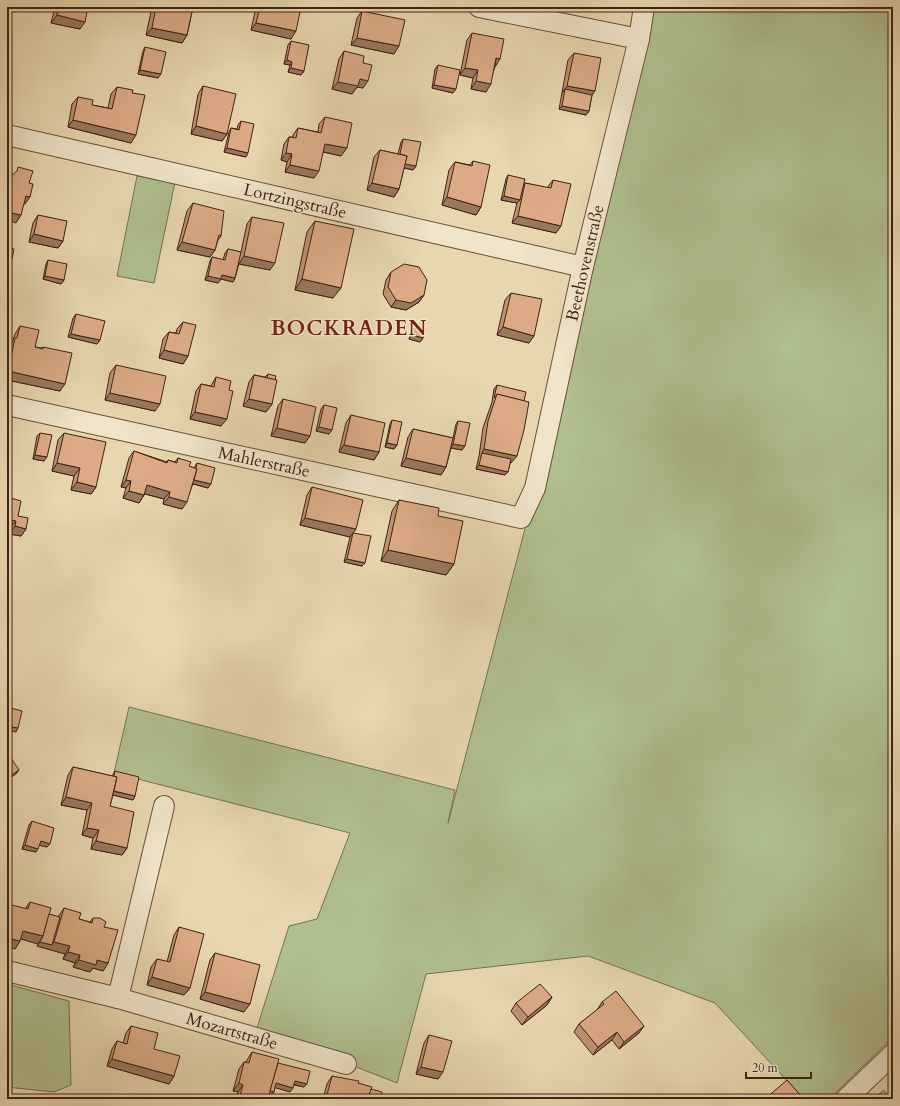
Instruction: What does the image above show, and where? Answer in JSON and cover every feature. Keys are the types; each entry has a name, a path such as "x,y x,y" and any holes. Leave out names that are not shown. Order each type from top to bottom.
{"street":[{"path":"479,7 639,40"},
{"name":"Beethovenstraße","path":"521,518 535,488 583,267 639,40 644,7"},
{"name":"Lortzingstraße","path":"7,135 583,267"},
{"name":"Mahlerstraße","path":"7,405 521,518"},
{"path":"118,998 164,806"},
{"name":"Mozartstraße","path":"7,971 118,998 346,1064"},
{"path":"846,1099 893,1054"}],"green space":[{"path":"651,7 893,7 893,1037 829,1099 804,1099 715,1003 588,956 426,974 397,1083 257,1028 289,926 317,919 350,833 114,773 129,707 455,790 448,823 527,521"},
{"path":"137,176 175,182 154,283 117,276"},
{"path":"7,984 69,1001 71,1085 54,1092 7,1087"},
{"path":"884,1090 889,1099 873,1099"}],"building":[{"path":"58,7 88,7 85,22 57,15"},
{"path":"156,7 193,7 187,35 152,28"},
{"path":"260,7 301,7 296,31 256,23"},
{"path":"362,11 405,20 399,46 357,38"},
{"path":"472,33 504,39 500,59 496,58 491,84 476,81 478,70 465,68"},
{"path":"291,41 309,45 304,71 291,68 292,62 287,60"},
{"path":"145,47 166,52 161,74 140,70"},
{"path":"344,51 364,56 363,63 372,65 368,81 360,79 358,86 338,82"},
{"path":"574,53 601,58 595,91 567,86"},
{"path":"438,65 460,70 456,89 434,85"},
{"path":"203,86 236,94 227,134 196,126"},
{"path":"117,87 133,90 132,93 145,95 136,135 73,120 78,97 93,100 92,105 112,109"},
{"path":"565,89 592,95 589,111 562,106"},
{"path":"325,117 352,123 347,148 325,144 319,171 290,165 292,154 286,153 289,137 296,138 298,128 321,133"},
{"path":"241,121 254,124 248,153 227,148 231,128 239,130"},
{"path":"403,139 421,142 416,166 405,164 407,156 400,154"},
{"path":"380,150 407,156 399,189 372,183"},
{"path":"473,161 490,165 481,207 447,197 455,162 472,166"},
{"path":"18,167 33,171 29,183 33,184 30,197 26,196 21,215 7,212 7,173 12,175 17,171"},
{"path":"508,175 525,179 520,200 504,196"},
{"path":"553,180 571,184 561,226 518,216 525,183 551,188"},
{"path":"193,203 224,211 221,236 219,235 215,250 182,242"},
{"path":"38,215 67,221 63,241 34,234"},
{"path":"252,217 284,223 275,263 244,256"},
{"path":"315,221 354,229 341,288 302,279"},
{"path":"7,247 14,249 12,259 7,257"},
{"path":"228,249 241,252 235,278 222,275 221,279 208,276 212,257 225,260"},
{"path":"48,260 67,264 64,280 45,276"},
{"path":"404,264 419,267 427,280 424,295 411,303 396,300 388,287 391,272"},
{"path":"511,293 542,299 534,336 503,327"},
{"path":"7,310 12,311 8,327 7,327"},
{"path":"76,314 105,321 100,340 71,334"},
{"path":"183,322 196,325 188,356 164,350 169,332 179,334"},
{"path":"20,326 39,330 35,347 43,349 43,347 72,353 65,384 8,371 15,338 17,338"},
{"path":"414,326 425,329 423,338 412,335"},
{"path":"116,365 166,376 160,404 110,393"},
{"path":"268,374 276,376 275,380 267,378"},
{"path":"254,375 277,380 272,404 249,399"},
{"path":"216,377 231,381 229,390 233,391 227,419 195,412 201,384 214,387"},
{"path":"497,385 526,392 524,401 497,394 494,398"},
{"path":"497,394 529,402 517,456 484,449 488,421"},
{"path":"283,399 316,407 310,436 277,428"},
{"path":"324,405 337,408 332,430 319,427"},
{"path":"351,415 385,423 379,452 344,445"},
{"path":"392,420 402,422 397,445 387,443"},
{"path":"458,421 470,423 465,446 453,444"},
{"path":"413,429 453,438 446,467 406,458"},
{"path":"40,433 52,435 47,457 35,455"},
{"path":"64,433 106,442 96,487 77,482 80,468 57,463"},
{"path":"134,451 167,463 168,460 177,463 178,458 191,462 189,466 197,469 187,502 169,497 170,492 147,485 144,495 129,491 131,481 126,480"},
{"path":"482,453 511,459 508,472 479,465"},
{"path":"197,463 215,468 211,484 194,480"},
{"path":"312,487 363,500 356,529 305,518"},
{"path":"7,497 21,501 18,516 28,518 26,529 15,526 16,521 7,519"},
{"path":"399,500 439,508 438,516 463,521 454,564 388,550"},
{"path":"353,533 371,536 365,563 347,559"},
{"path":"7,621 12,623 7,642"},
{"path":"7,707 22,711 18,728 7,726"},
{"path":"9,755 19,770 7,778 7,757"},
{"path":"73,767 117,777 110,806 134,812 127,848 96,841 99,830 87,828 92,803 66,797"},
{"path":"115,771 139,777 135,796 114,791 117,777 114,776"},
{"path":"32,821 54,828 50,844 41,841 38,849 25,845"},
{"path":"30,902 51,908 43,936 23,931 20,941 7,938 7,904 28,909"},
{"path":"64,908 81,913 79,919 92,923 93,918 100,918 106,922 104,927 118,930 108,963 97,960 96,965 79,960 80,955 68,952 70,946 54,942"},
{"path":"49,914 60,917 52,945 40,942"},
{"path":"179,927 204,934 190,988 152,977 157,959 170,962"},
{"path":"215,953 260,965 250,1004 205,992"},
{"path":"540,984 552,997 528,1017 516,1003"},
{"path":"616,991 644,1026 624,1042 617,1032 598,1047 579,1024 604,1004 602,1002"},
{"path":"131,1026 158,1033 154,1049 180,1056 174,1076 112,1059 117,1041 127,1044"},
{"path":"429,1035 452,1041 443,1072 421,1067"},
{"path":"252,1052 279,1059 268,1099 239,1099 243,1085 239,1083 244,1062 249,1063"},
{"path":"278,1063 310,1071 307,1084 295,1081 293,1088 276,1083 274,1092 270,1091"},
{"path":"332,1076 359,1081 358,1083 372,1087 368,1099 326,1099"},
{"path":"787,1080 804,1099 765,1099"},
{"path":"371,1089 382,1092 380,1099 368,1099"},
{"path":"7,1095 26,1099 7,1099"}],"district":[{"name":"BOCKRADEN","path":"349,328"}]}
